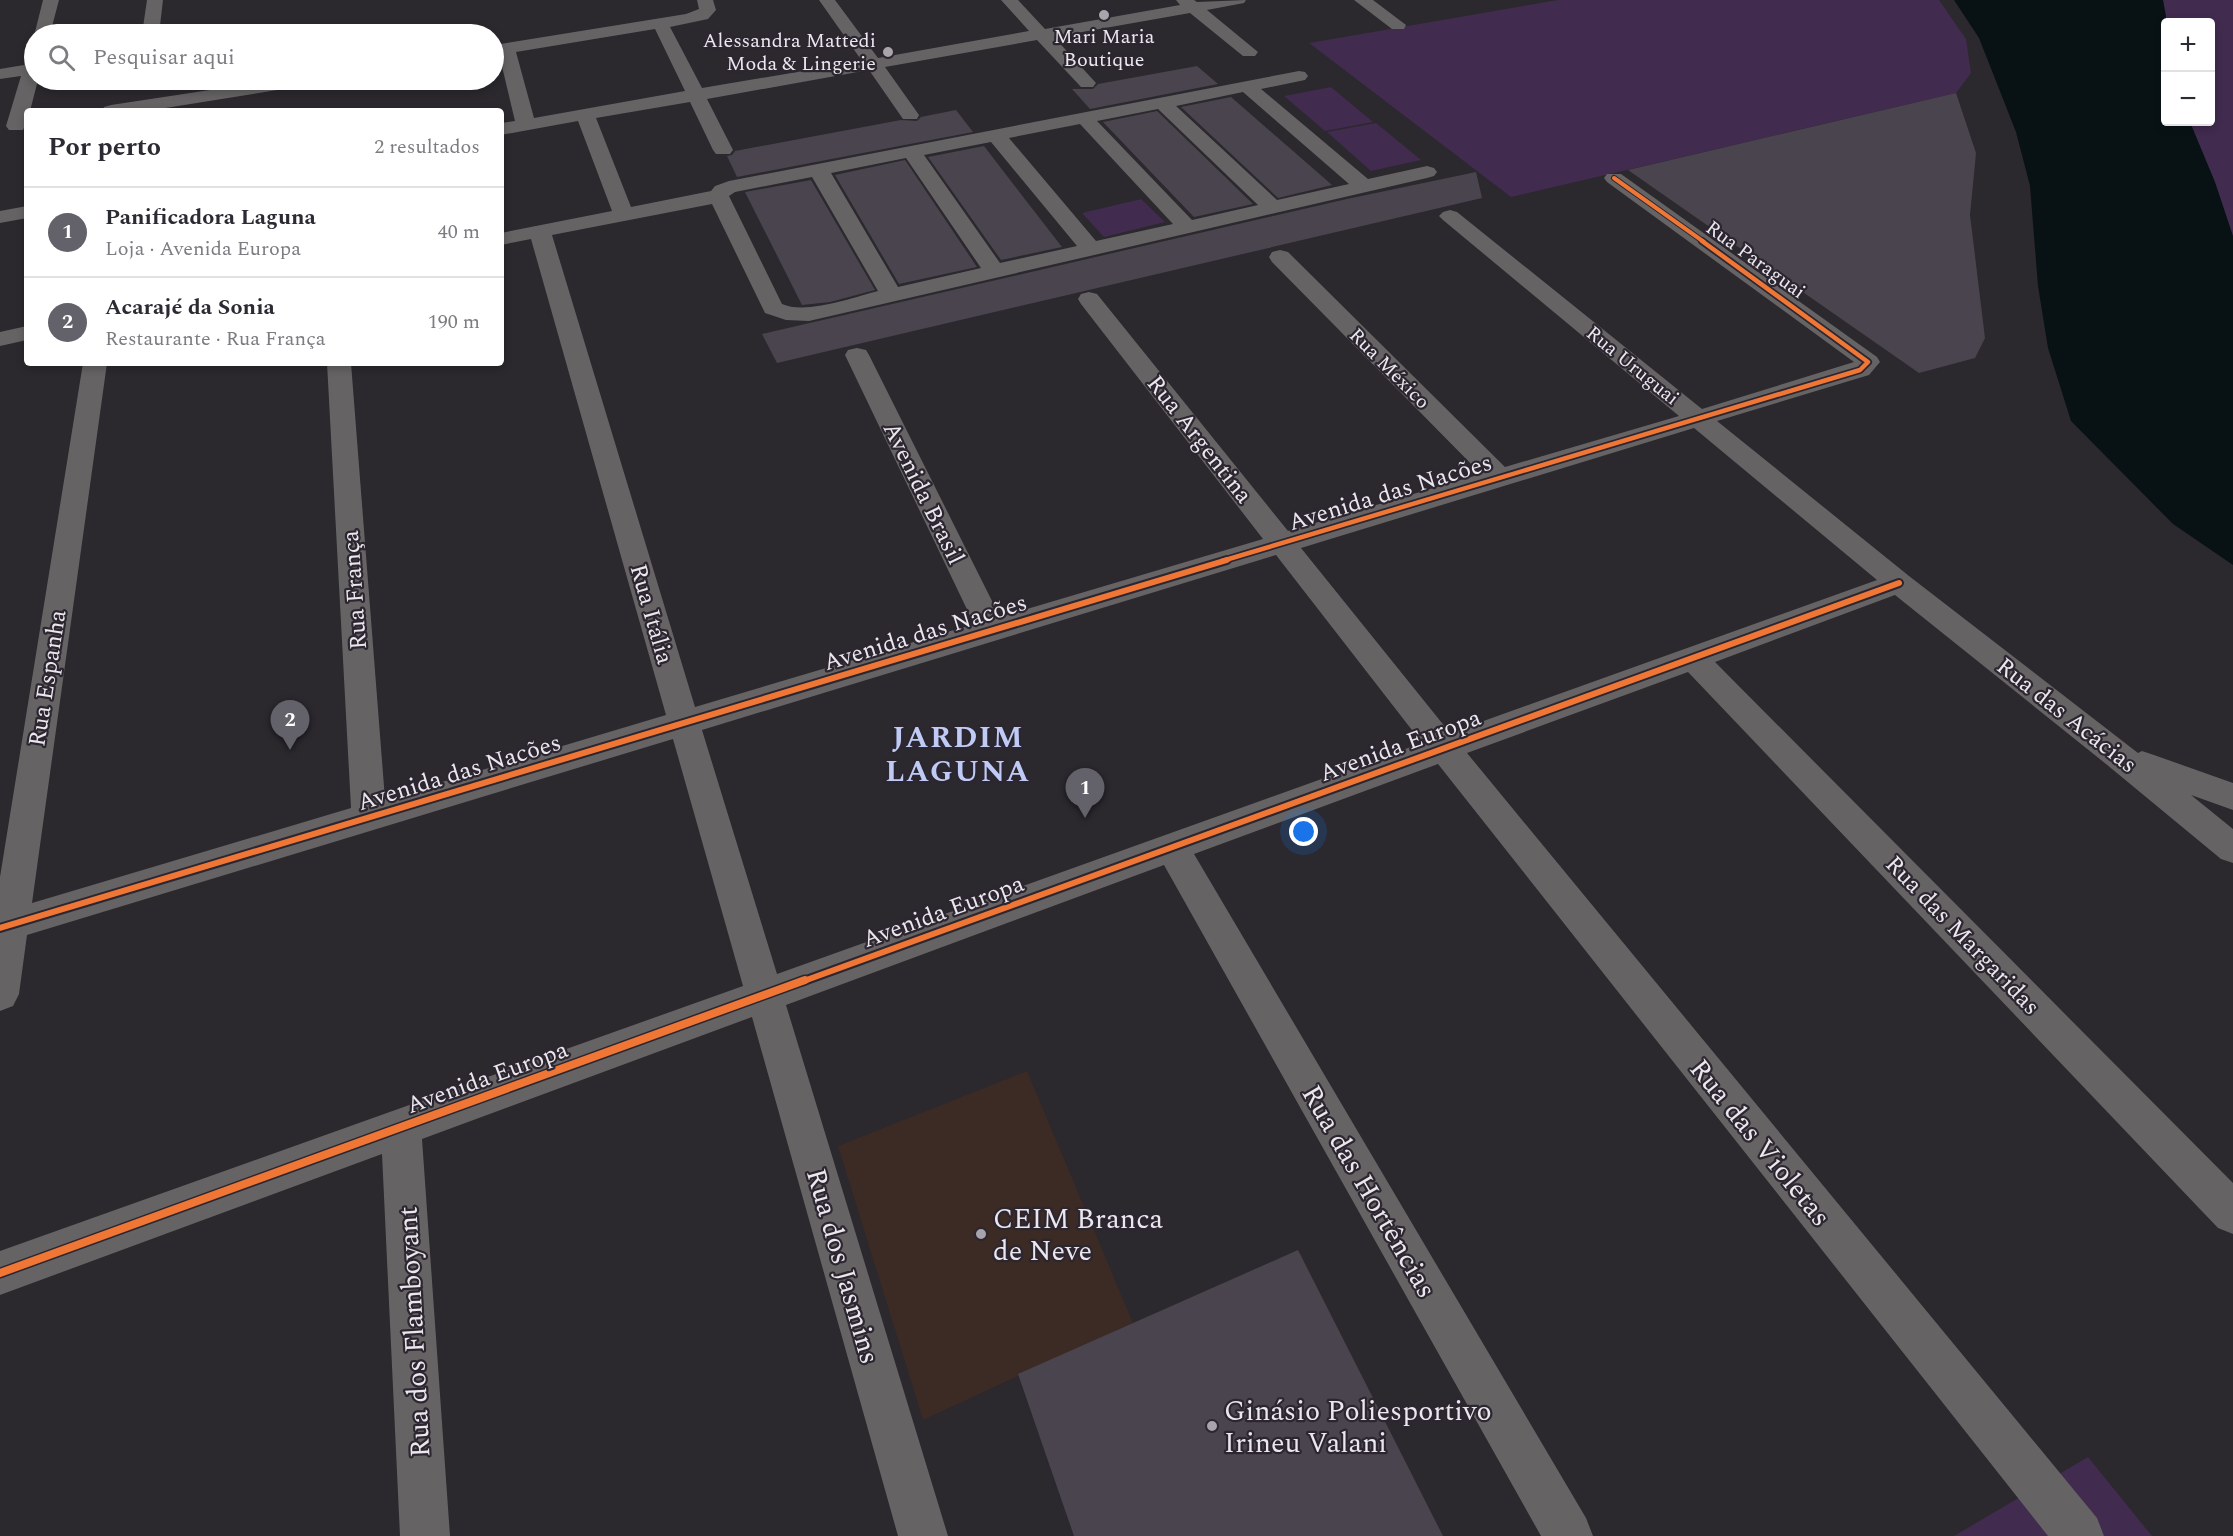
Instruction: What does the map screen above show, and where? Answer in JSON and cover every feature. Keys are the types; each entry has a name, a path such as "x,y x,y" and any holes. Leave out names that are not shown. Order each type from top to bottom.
{"street":[{"path":"45,24 51,0"},
{"path":"152,24 155,0"},
{"path":"504,48 688,19 702,15 708,10 705,0"},
{"path":"827,0 910,115"},
{"path":"1009,0 1087,83"},
{"path":"504,129 1041,34 1189,4 1238,0"},
{"path":"1362,0 1398,25"},
{"path":"1189,4 1249,52"},
{"path":"660,23 723,150"},
{"path":"504,61 526,125"},
{"path":"0,74 24,67"},
{"path":"719,196 722,190 729,187 1299,76"},
{"path":"1246,86 1364,186"},
{"path":"14,127 25,90"},
{"path":"118,108 144,97 212,90"},
{"path":"1162,103 1272,207"},
{"path":"585,114 624,215"},
{"path":"1084,118 1187,227"},
{"path":"996,135 1091,249"},
{"path":"911,152 994,271"},
{"path":"818,169 892,295"},
{"path":"719,196 773,308 781,313 809,314 1427,172"},
{"name":"Rua Paraguai","path":"1614,178 1857,352 1868,362 1860,370"},
{"path":"504,238 719,196"},
{"path":"0,217 24,213"},
{"name":"Rua Uruguai","path":"1450,216 1899,583"},
{"name":"Rua Itália","path":"540,232 765,995"},
{"name":"Rua México","path":"1280,257 1500,478"},
{"name":"Rua Argentina","path":"1089,299 1444,748"},
{"path":"0,339 24,334"},
{"name":"Avenida Brasil","path":"857,355 992,631"},
{"name":"Rua Espanha","path":"0,994 5,926 95,366"},
{"name":"Rua França","path":"339,366 369,818"},
{"name":"Avenida das Nacões","path":"5,926 1860,370"},
{"name":"Avenida Europa","path":"0,1273 1899,583"},
{"name":"Rua das Acácias","path":"1899,583 2118,755 2233,849"},
{"name":"Rua das Margaridas","path":"1693,658 2233,1213"},
{"name":"Rua das Violetas","path":"1444,748 2079,1536"},
{"path":"2118,755 2233,797"},
{"name":"Rua das Hortências","path":"1172,847 1568,1536"},
{"name":"Rua dos Jasmins","path":"765,995 923,1536"},
{"name":"Rua dos Flamboyant","path":"401,1128 425,1536"}],"shaded area":[{"path":"1558,0 1939,0 1966,39 1971,73 1956,93 1511,197 1309,43"},
{"path":"1954,0 2163,0 2166,16 2161,18 2161,126 2192,126 2215,182 2233,236 2233,565 2173,524 2071,421 2048,348 2038,286 2030,186 2016,132 1979,38"},
{"path":"2163,0 2233,0 2233,244 2190,126 2215,126 2215,18 2164,18"},
{"path":"1331,87 1373,122 1325,131 1284,96"},
{"path":"1376,123 1421,160 1371,171 1327,132"},
{"path":"1141,199 1165,222 1104,237 1082,213"},
{"name":"CEIM Branca de Neve","path":"1027,1071 1133,1323 923,1420 838,1146"},
{"path":"2088,1457 2152,1536 1954,1536"}],"building":[{"path":"1197,66 1218,84 1090,109 1072,89 1093,89 1098,84"},
{"path":"1956,93 1976,153 1970,215 1985,338 1975,358 1919,373 1628,170"},
{"path":"1231,97 1332,185 1278,198 1181,107"},
{"path":"956,110 973,132 737,177 727,156 732,155 735,151 901,120 917,121 921,117"},
{"path":"1157,111 1253,204 1194,217 1103,122"},
{"path":"984,146 1062,247 1001,260 928,157"},
{"path":"905,160 977,267 899,284 835,175"},
{"path":"1476,172 1482,198 777,363 762,334 1347,199"},
{"path":"811,180 875,290 830,302 802,305 745,192"},
{"name":"Ginásio Poliesportivo Irineu Valani","path":"1298,1250 1443,1536 1074,1536 1018,1374"}],"cycle path":[{"path":"0,928 1860,370 1868,362 1614,178"},
{"path":"0,1273 1899,583"}],"place":[{"name":"Mari Maria Boutique","path":"1104,15"},
{"name":"Alessandra Mattedi Moda & Lingerie","path":"888,52"},
{"name":"Acarajé da Sonia","path":"290,750"},
{"name":"Panificadora Laguna","path":"1085,818"},
{"name":"CEIM Branca de Neve","path":"981,1234"},
{"name":"Ginásio Poliesportivo Irineu Valani","path":"1212,1426"}],"district":[{"name":"JARDIM LAGUNA","path":"958,754"}]}
